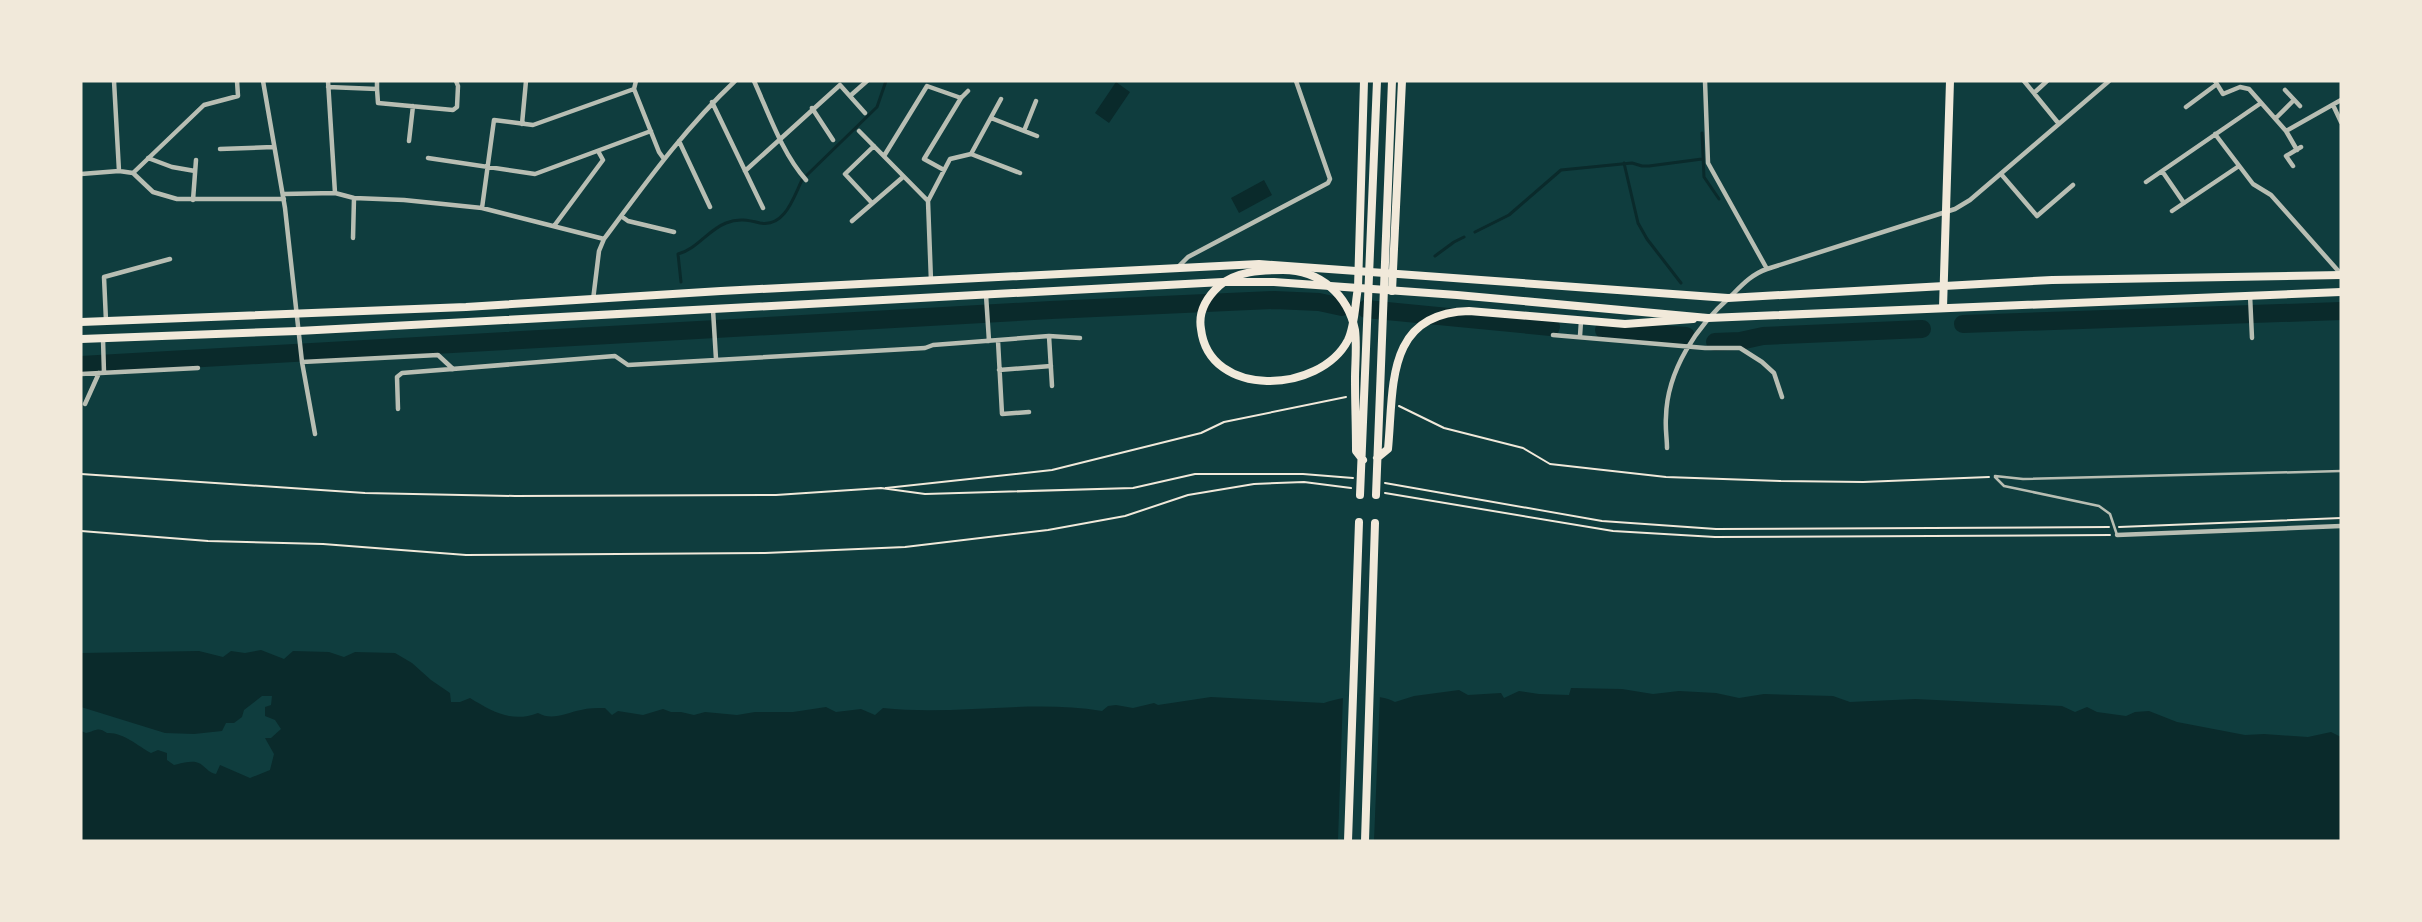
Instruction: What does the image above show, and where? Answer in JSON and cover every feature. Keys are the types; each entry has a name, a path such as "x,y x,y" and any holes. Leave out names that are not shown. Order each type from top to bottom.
{"main road":[{"path":"1363,460 1356,451 1355,331 1348,309 1338,293 1324,280 1287,270 1265,270 1245,273 1220,286 1204,304 1199,320 1202,342 1213,361 1223,370 1243,379 1284,380 1315,371 1337,355 1348,339 1358,288 1364,81"},
{"path":"1360,495 1363,460 1377,81"},
{"path":"1379,494 1378,458 1392,81"},
{"path":"1392,292 1402,81"},
{"path":"1943,308 1950,81"},
{"path":"81,322 593,300 1259,264 1393,272 1728,298 2052,280 2341,275"},
{"path":"81,339 298,331 1223,282 1274,282 1392,292 1457,295 1708,318"},
{"path":"1378,458 1388,449 1394,371 1400,351 1417,328 1428,320 1449,311 1625,324 1708,318 2341,292"},
{"path":"1348,841 1359,522"},
{"path":"1365,841 1375,522"}],"street":[{"path":"114,81 119,171"},
{"path":"133,173 204,105 238,96 238,81"},
{"path":"263,81 283,197 298,331 315,434"},
{"path":"377,81 378,103 453,110 457,107 458,86 456,81"},
{"path":"522,124 526,81"},
{"path":"636,81 634,88 658,152 664,159"},
{"path":"593,300 599,251 604,239 664,159 712,102 735,81"},
{"path":"754,81 780,138 799,172 806,180"},
{"path":"850,96 867,81"},
{"path":"1178,268 1188,257 1328,183 1330,178 1296,81"},
{"path":"1705,81 1708,163 1767,269"},
{"path":"2024,81 2059,124"},
{"path":"2034,93 2047,81"},
{"path":"1667,448 1666,416 1677,370 1689,346 1708,318 1753,275 1955,209 1970,200 2109,81"},
{"path":"2186,107 2216,83 2223,94 2240,87 2249,90 2276,118 2299,148 2286,156 2292,166"},
{"path":"334,193 328,84 377,89"},
{"path":"745,171 812,108 840,85 865,113"},
{"path":"884,156 927,86 961,98"},
{"path":"482,208 494,120 533,125 634,88"},
{"path":"2285,90 2300,106"},
{"path":"944,170 924,159 961,98 968,91"},
{"path":"971,154 1001,99"},
{"path":"2276,118 2294,100"},
{"path":"2286,131 2341,100"},
{"path":"1024,131 1036,101"},
{"path":"712,102 763,208"},
{"path":"2146,182 2261,104"},
{"path":"2333,105 2341,122"},
{"path":"409,141 413,106"},
{"path":"812,108 834,140"},
{"path":"991,118 1037,136"},
{"path":"428,158 535,174 651,131"},
{"path":"859,132 928,201"},
{"path":"2216,134 2253,184 2271,195 2341,275"},
{"path":"679,142 710,206"},
{"path":"872,203 845,174 874,146"},
{"path":"220,149 273,147"},
{"path":"554,226 603,160 598,151"},
{"path":"931,281 928,201 950,159 971,154 1020,173"},
{"path":"148,158 172,168 195,171"},
{"path":"193,200 196,160"},
{"path":"2172,211 2239,166"},
{"path":"81,174 119,171 133,173 153,192 177,199 283,197 334,193 354,198 404,200 482,208 604,239"},
{"path":"2162,171 2184,203"},
{"path":"2000,174 2037,216 2072,185"},
{"path":"852,221 903,176"},
{"path":"353,238 354,198"},
{"path":"621,216 628,221 674,232"},
{"path":"106,321 104,277 170,259"},
{"path":"986,295 989,342"},
{"path":"2250,295 2252,338"},
{"path":"713,310 716,358"},
{"path":"1580,321 1580,336"},
{"path":"1553,335 1689,346 1740,348 1762,362 1774,373 1782,396"},
{"path":"398,409 398,377 402,373 615,356 628,365 716,358 925,348 933,345 1049,336 1080,338"},
{"path":"1049,336 1052,386"},
{"path":"85,404 102,373 103,339"},
{"path":"998,341 1002,414 1029,412"},
{"path":"302,360 438,355 453,369"},
{"path":"1000,370 1051,366"},
{"path":"81,374 198,368"},
{"path":"2117,535 2341,526"}],"lane":[{"path":"1995,476 2023,479 2341,471"},
{"path":"1995,476 2004,486 2099,506 2110,514 2117,535"}],"path":[{"path":"81,474 375,494 515,496 776,495 881,488 1052,470 1201,433 1224,422 1342,397 1350,397"},
{"path":"1396,405 1444,428 1523,448 1550,464 1666,477 1781,481 1863,482 1972,479 1995,476"},
{"path":"881,488 925,494 1133,488 1195,474 1303,474 1362,479"},
{"path":"81,531 208,541 323,544 466,555 765,553 905,547 1048,530 1125,516 1188,496 1254,484 1304,482 1352,488"},
{"path":"1381,482 1602,520 1716,529 2115,527 2341,518"},
{"path":"1379,494 1612,531 1715,537 2117,535"}],"water":[{"path":"1116,82 1130,92 1109,123 1095,113"},
{"path":"1264,180 1272,195 1239,213 1231,198"},
{"path":"261,650 284,659 293,651 329,652 344,657 355,652 395,653 412,663 431,680 450,693 451,702 460,702 470,698 495,712 520,717 538,713 554,716 584,709 599,708 605,708 612,715 618,711 643,715 663,709 694,715 705,712 737,715 755,712 793,712 826,707 836,712 861,709 875,715 883,708 938,710 1047,707 1102,711 1108,706 1116,705 1133,708 1154,703 1158,705 1211,697 1324,703 1341,698 1370,696 1395,702 1414,696 1459,690 1468,695 1501,693 1504,698 1519,691 1569,695 1571,688 1622,689 1653,694 1679,691 1716,693 1739,698 1764,694 1833,696 1850,702 1915,699 2062,706 2075,712 2087,707 2097,712 2126,716 2135,712 2149,711 2177,722 2245,735 2264,734 2308,737 2331,732 2341,737 2341,841 81,841 81,731 86,733 99,729 107,733 119,735 151,753 158,750 167,753 167,760 174,765 196,762 216,774 220,765 250,778 270,770 274,754 265,738 271,738 281,729 275,720 265,716 265,707 271,705 272,696 262,696 244,710 242,717 234,723 226,723 222,731 194,734 165,733 81,707 81,653 199,651 223,657 231,651 245,653"}],"pier":[{"path":"1380,694 1374,841 1338,841 1343,696"}],"waterway":[{"path":"807,175 877,107 886,81"},
{"path":"1702,133 1704,177 1719,199"},
{"path":"1475,232 1509,215 1561,170 1632,163 1649,166 1702,159"},
{"path":"1624,163 1638,223 1647,239 1681,283"},
{"path":"681,282 678,254 685,252 714,230 730,221 743,220 760,223 776,221 792,202 802,180"},
{"path":"1435,256 1464,237"},
{"path":"81,365 1051,310 1274,300 1319,302 1342,307"},
{"path":"1366,309 1551,327"},
{"path":"1963,324 2341,311"},
{"path":"726,329 730,321"},
{"path":"685,324 686,332"},
{"path":"1715,342 1740,341 1763,336 1922,329"},
{"path":"1604,330 1686,336"}]}
